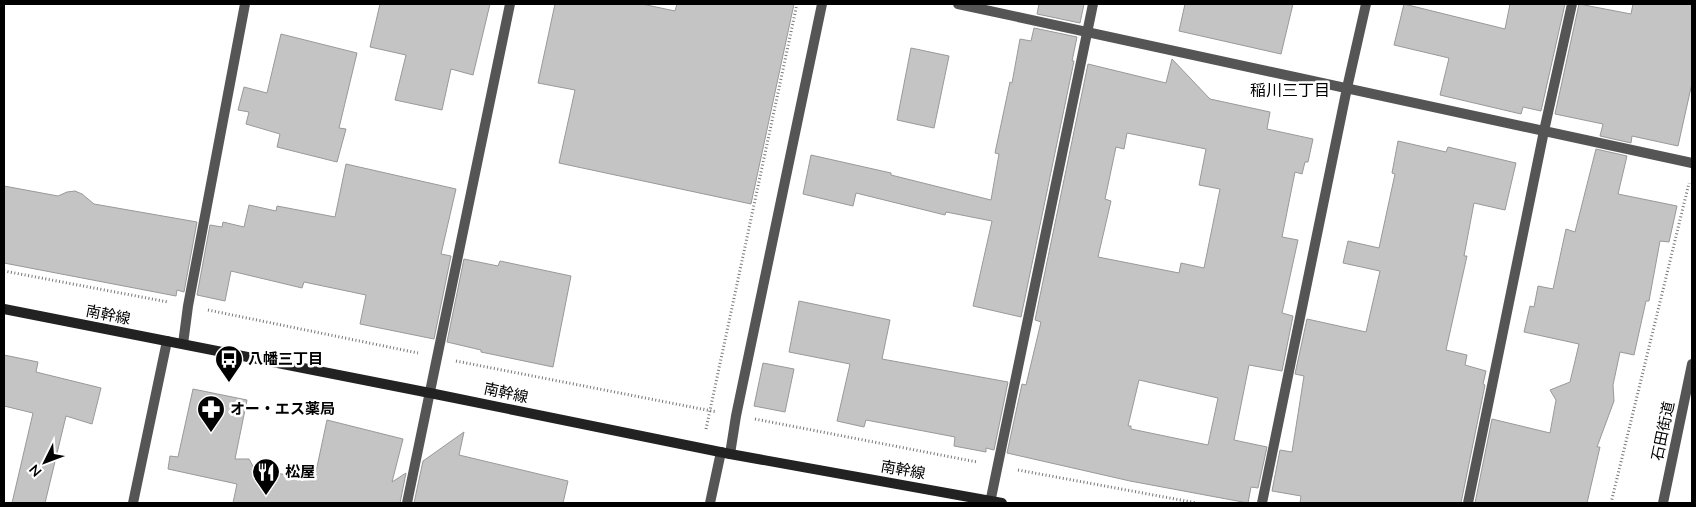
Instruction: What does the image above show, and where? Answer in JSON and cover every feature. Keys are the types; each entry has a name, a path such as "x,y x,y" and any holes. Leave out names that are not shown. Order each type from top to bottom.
{"main road":[{"name":"南幹線","path":"4,309 725,453 1002,503"}],"street":[{"path":"183,344 188,306 245,4"},
{"path":"407,503 510,4"},
{"path":"710,503 736,416 822,4"},
{"path":"958,4 1544,130 1692,164"},
{"path":"990,502 1093,4"},
{"path":"1262,503 1366,4"},
{"path":"1468,503 1544,130 1572,4"},
{"path":"133,503 167,342"},
{"name":"石田街道","path":"1663,503 1692,364"}],"path":[{"path":"723,349 797,4"},
{"path":"1611,503 1690,181"},
{"path":"4,271 736,416 1198,503"}],"building":[{"path":"380,4 490,4 473,75 451,69 442,110 395,100 406,55 370,47"},
{"path":"555,4 642,4 675,11 677,4 794,4 751,204 559,163 575,90 538,83"},
{"path":"1039,4 1084,4 1080,23 1037,14"},
{"path":"1185,4 1293,4 1281,54 1179,31"},
{"path":"1404,4 1505,29 1510,4 1565,4 1541,111 1523,107 1521,114 1440,95 1449,58 1394,45"},
{"path":"1579,4 1631,14 1633,4 1692,4 1692,83 1678,146 1632,136 1631,143 1600,136 1603,124 1555,114"},
{"path":"1034,28 1077,37 1072,61 1074,61 1021,317 973,306 992,221 946,212 945,215 856,193 853,206 803,194 811,155 891,173 891,175 991,200 999,154 995,153 1010,82 1012,83 1020,39 1031,41"},
{"path":"281,34 357,53 339,128 346,129 337,162 277,147 280,134 246,124 249,112 238,110 244,87 267,93"},
{"path":"911,48 949,56 934,128 897,120"},
{"path":"1172,59 1210,99 1270,112 1267,129 1313,139 1308,162 1305,162 1302,174 1295,172 1282,237 1298,240 1282,313 1293,316 1282,371 1249,365 1234,440 1267,447 1258,488 1251,487 1248,503 1130,481 1007,453 1022,384 1026,385 1041,322 1035,320 1088,64 1166,83","holes":["1127,133 1206,149 1199,185 1220,189 1204,268 1181,263 1179,273 1098,257 1111,201 1105,199 1116,147 1124,149","1139,380 1218,398 1208,445 1131,429 1131,426 1128,426"]},
{"path":"1398,141 1446,152 1448,147 1516,163 1505,210 1474,203 1464,256 1467,256 1446,350 1467,355 1465,365 1486,371 1483,384 1485,385 1461,503 1300,503 1301,496 1272,491 1280,450 1292,452 1304,376 1295,374 1307,319 1366,332 1380,271 1343,263 1348,241 1379,248 1395,174 1392,173"},
{"path":"1596,149 1627,156 1618,194 1677,206 1669,242 1660,241 1649,301 1646,301 1634,355 1620,352 1613,385 1614,401 1597,447 1600,447 1587,503 1475,503 1492,419 1550,433 1556,400 1550,390 1570,382 1579,344 1524,332 1530,306 1534,307 1538,286 1553,289 1566,229 1575,232"},
{"path":"346,164 456,189 441,254 451,256 434,339 360,324 366,295 304,282 302,288 231,271 225,301 197,295 210,225 222,227 223,222 244,227 249,205 276,211 277,206 335,217"},
{"path":"4,186 58,196 75,191 94,204 197,222 184,292 177,290 176,296 4,263"},
{"path":"464,259 498,266 500,261 571,276 553,367 481,352 481,350 447,342"},
{"path":"799,301 890,320 882,359 1008,382 994,450 986,448 986,452 954,446 955,437 866,420 864,427 837,421 850,364 789,352"},
{"path":"4,355 38,362 36,372 101,388 92,424 66,416 45,503 12,503 33,413 4,406"},
{"path":"763,363 794,369 785,412 754,406"},
{"path":"193,389 247,400 235,459 249,459 254,468 314,481 327,420 403,439 392,482 406,473 400,503 233,503 237,484 168,469 170,456 178,457"},
{"path":"464,432 459,455 568,481 563,503 414,503 423,461"}],"place":[{"name":"八幡三丁目","path":"229,383"},
{"name":"オー・エス薬局","path":"211,433"},
{"name":"松屋","path":"266,496"}],"district":[{"name":"稲川三丁目","path":"1290,90"}]}
